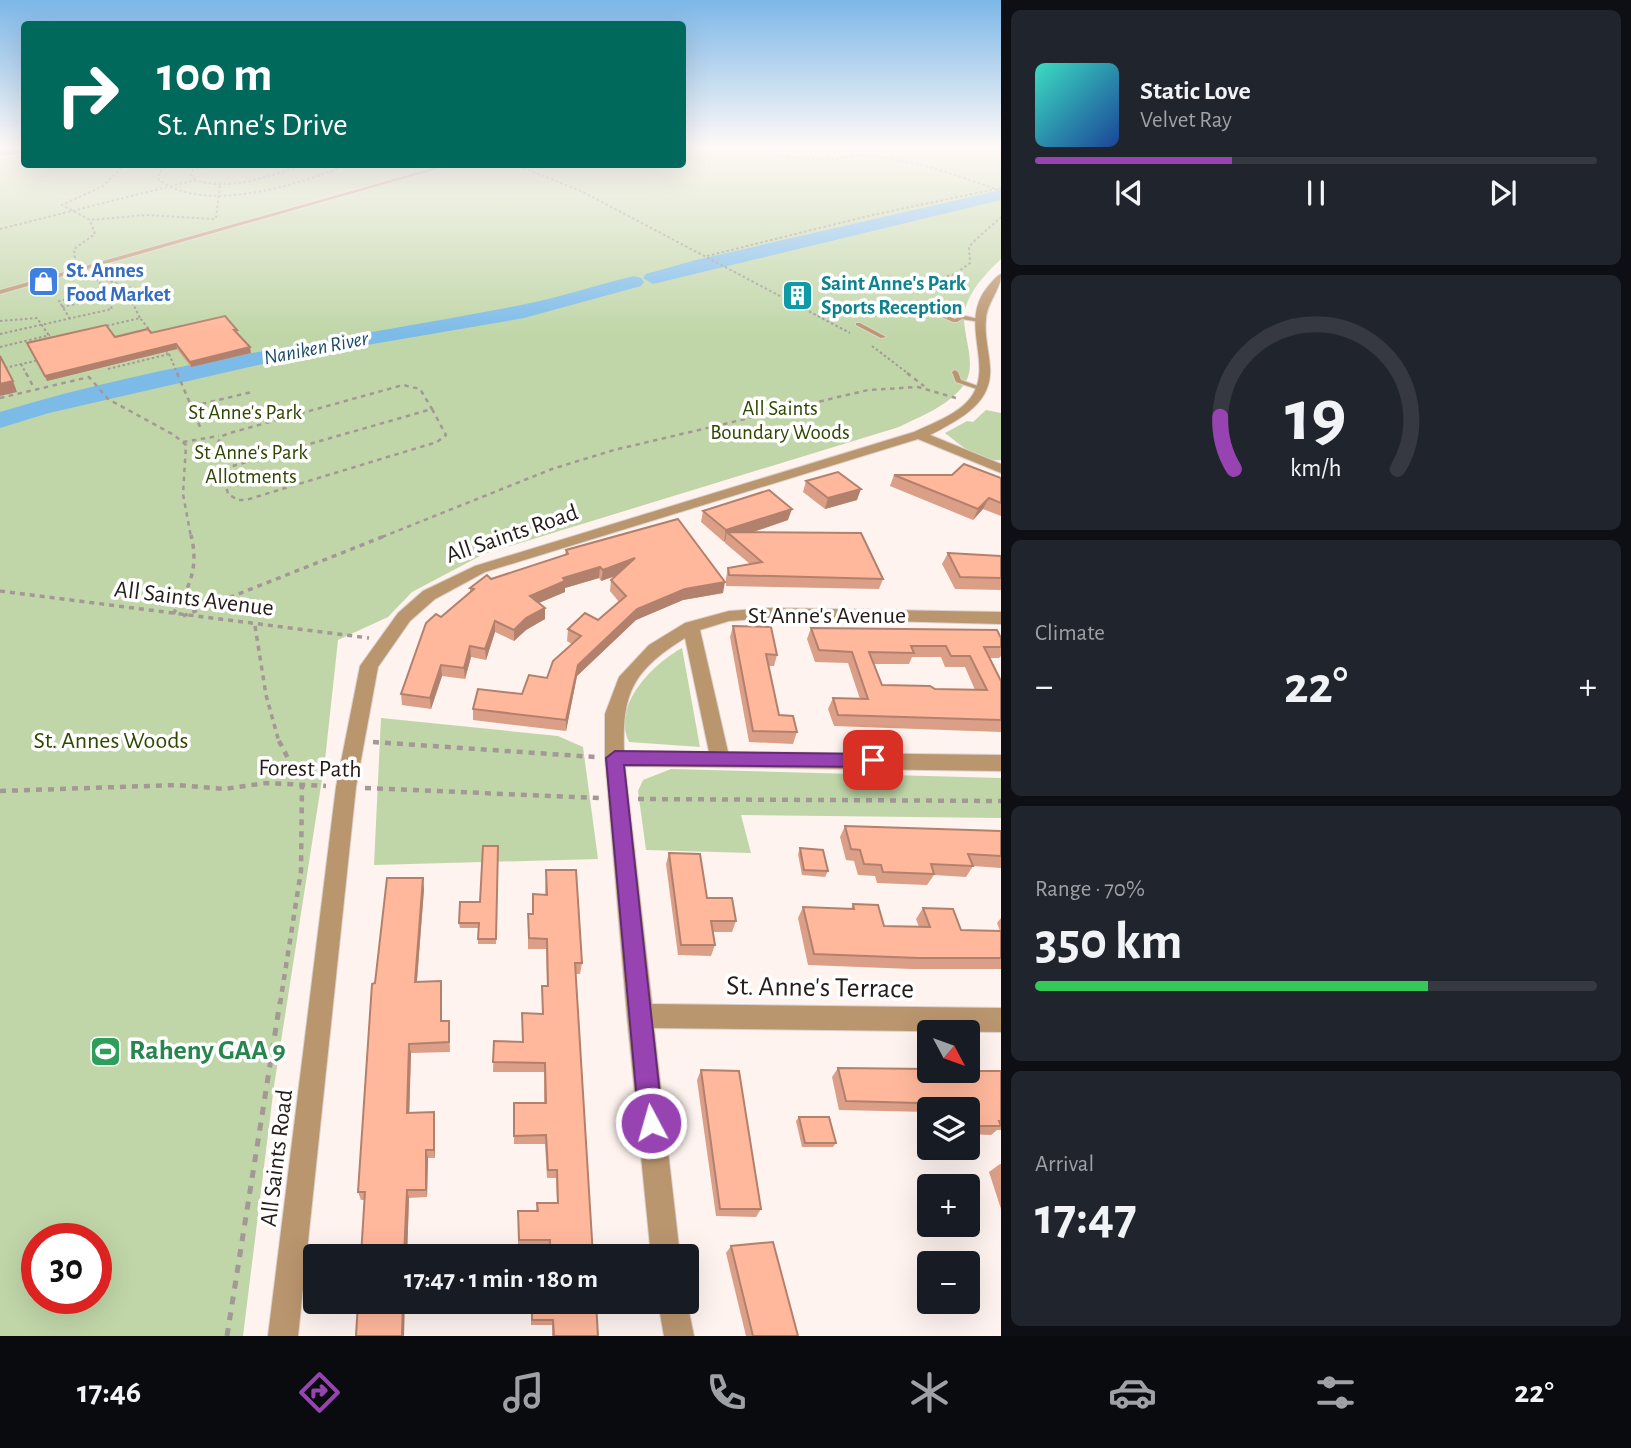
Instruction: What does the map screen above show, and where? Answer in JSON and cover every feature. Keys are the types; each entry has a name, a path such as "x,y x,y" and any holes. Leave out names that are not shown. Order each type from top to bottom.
{"street":[{"path":"983,389 988,377 988,356 981,336 980,320 987,295 1001,278"},
{"path":"988,356 1001,359"},
{"name":"All Saints Road","path":"283,1336 346,787 369,666 384,643 404,617 429,595 480,569 919,435 971,402 983,389"},
{"path":"919,435 1001,469"},
{"name":"St Anne's Avenue","path":"664,1244 615,758 614,714 625,682 655,649 691,626 729,616 770,613 1001,618"},
{"path":"691,626 720,757"},
{"path":"615,758 720,757 1001,763"},
{"name":"St. Anne's Terrace","path":"639,1016 1001,1020"},
{"path":"675,1314 679,1336"}],"lane":[{"path":"0,292 292,209"},
{"path":"922,306 955,321 961,317 980,320"},
{"path":"858,324 883,337"},
{"path":"955,372 958,381 983,389"}],"path":[{"path":"69,209 90,220 154,215 216,219 233,226"},
{"path":"0,229 81,209"},
{"path":"216,219 217,209"},
{"path":"615,209 858,338"},
{"path":"707,257 899,209"},
{"path":"918,294 918,284 955,274 970,263 969,248 972,243 1001,217"},
{"path":"0,334 112,309 110,304 113,301 110,296 96,277 78,262 73,251 94,234 95,227 90,220"},
{"path":"96,277 139,290 141,294 133,304 140,318 157,339"},
{"path":"70,319 59,300 105,290"},
{"path":"62,307 110,296"},
{"path":"0,321 26,316 39,319 53,341"},
{"path":"97,328 140,318"},
{"path":"139,335 151,332"},
{"path":"0,347 50,335"},
{"path":"867,343 929,389"},
{"path":"163,346 181,377 201,429"},
{"path":"108,369 169,354"},
{"path":"0,369 44,359"},
{"path":"21,364 33,386"},
{"path":"0,398 91,378 107,399 183,442 222,436 403,385 420,389 446,435 445,439 246,500 231,498 216,444 222,436"},
{"path":"183,615 552,469 603,453 868,390 908,387 929,389 971,402"},
{"path":"192,407 252,392"},
{"path":"222,469 432,409"},
{"path":"173,614 191,586 198,563 183,493 182,474 188,455 183,442"},
{"name":"All Saints Avenue","path":"0,592 255,626 347,634 384,643"},
{"path":"227,1336 301,871 302,785 281,748 266,695 255,626"},
{"name":"Forest Path","path":"354,741 615,758"},
{"name":"Forest Path","path":"0,791 302,785 619,798 1001,801"}],"green space":[{"name":"St Anne's Park","path":"0,209 1001,209 1001,259 977,286 965,309 970,362 967,379 957,393 942,405 899,427 484,554 412,592 388,617 338,640 325,760 274,1086 243,1336 0,1336"},
{"path":"986,410 1001,413 1001,460 978,456 945,433 967,421 973,422"},
{"path":"682,648 700,747 629,742 625,728 630,700 659,664"},
{"path":"381,718 558,736 583,747 598,859 374,865"},
{"path":"671,769 1001,778 1001,818 741,815 751,853 646,850 638,791 643,780"}],"building":[{"path":"225,316 250,347 190,362 176,344 45,376 27,343 106,325 115,337 148,329 151,333"},
{"path":"0,356 13,381 0,384"},
{"path":"964,464 1001,478 1001,503 989,498 978,509 894,475 952,475"},
{"path":"838,472 861,489 828,498 806,481"},
{"path":"769,490 792,509 726,530 703,511"},
{"path":"678,519 725,582 685,589 637,609 578,665 566,720 473,709 478,689 522,694 529,675 547,678 553,661 581,636 568,629 585,613 598,620 626,596 611,580 635,558 603,570 600,567 563,578 565,581 530,596 545,608 526,618 514,630 495,621 485,649 470,646 464,668 441,665 430,698 401,694 426,623 436,614 441,617 487,575 491,579 568,554 566,550"},
{"path":"727,532 861,533 883,579 729,575 728,568 762,562"},
{"path":"948,553 1001,556 1001,578 960,577"},
{"path":"733,626 771,627 777,655 766,654 779,715 793,716 797,732 753,731"},
{"path":"811,628 997,630 1001,647 984,647 1001,681 1001,720 838,715 833,698 868,699 852,652 819,650","holes":["911,646 946,646 951,656 970,656 987,690 882,685 869,652 914,653"]},
{"path":"845,826 1001,831 1001,856 968,854 973,866 931,864 934,874 883,872 881,865 864,864 860,850 851,849"},
{"path":"483,846 498,846 496,939 478,939 479,923 459,923 460,902 480,902"},
{"path":"800,848 823,850 828,871 804,870"},
{"path":"669,853 700,854 707,898 732,898 736,921 711,921 715,945 681,945"},
{"path":"546,870 576,870 582,963 575,963 592,1244 550,1244 550,1240 519,1240 518,1211 538,1211 537,1203 558,1203 557,1170 548,1170 546,1135 514,1136 514,1103 546,1103 545,1063 493,1062 494,1041 523,1042 522,1013 543,1014 542,986 548,986 547,939 529,938 528,914 533,914 533,894 547,895"},
{"path":"387,878 423,878 415,982 441,981 441,1021 449,1021 449,1042 409,1044 407,1113 434,1112 434,1150 426,1150 426,1190 407,1190 405,1244 362,1244 365,1192 358,1192 372,984 375,983"},
{"path":"853,904 878,905 884,926 930,927 923,908 953,909 961,930 1001,931 1001,958 814,954 803,907 854,909"},
{"path":"838,1068 917,1069 917,1083 980,1083 980,1071 1001,1071 1001,1126 980,1126 980,1097 917,1097 917,1103 846,1101"},
{"path":"701,1070 739,1071 761,1209 720,1209"},
{"path":"799,1117 829,1117 836,1143 805,1143"},
{"path":"773,1242 798,1336 753,1336 731,1246"},
{"path":"357,1314 403,1314 402,1336 356,1336"},
{"path":"532,1314 597,1314 598,1336 554,1336 553,1320 532,1320"}],"waterway":[{"path":"696,266 939,209"},
{"path":"653,278 693,267"},
{"name":"Naniken River","path":"0,420 42,407 280,353 524,311 634,282"}],"place":[{"name":"St. Annes Food Market","path":"43,282"},
{"name":"Saint Anne's Park Sports Reception","path":"798,295"},
{"name":"Raheny GAA 9","path":"106,1051"}],"route":[{"path":"651,1123 615,758 873,760"}],"park label":[{"name":"All Saints Boundary Woods","path":"780,420"},
{"name":"St Anne's Park Allotments","path":"251,464"},
{"name":"St. Annes Woods","path":"111,741"}]}
